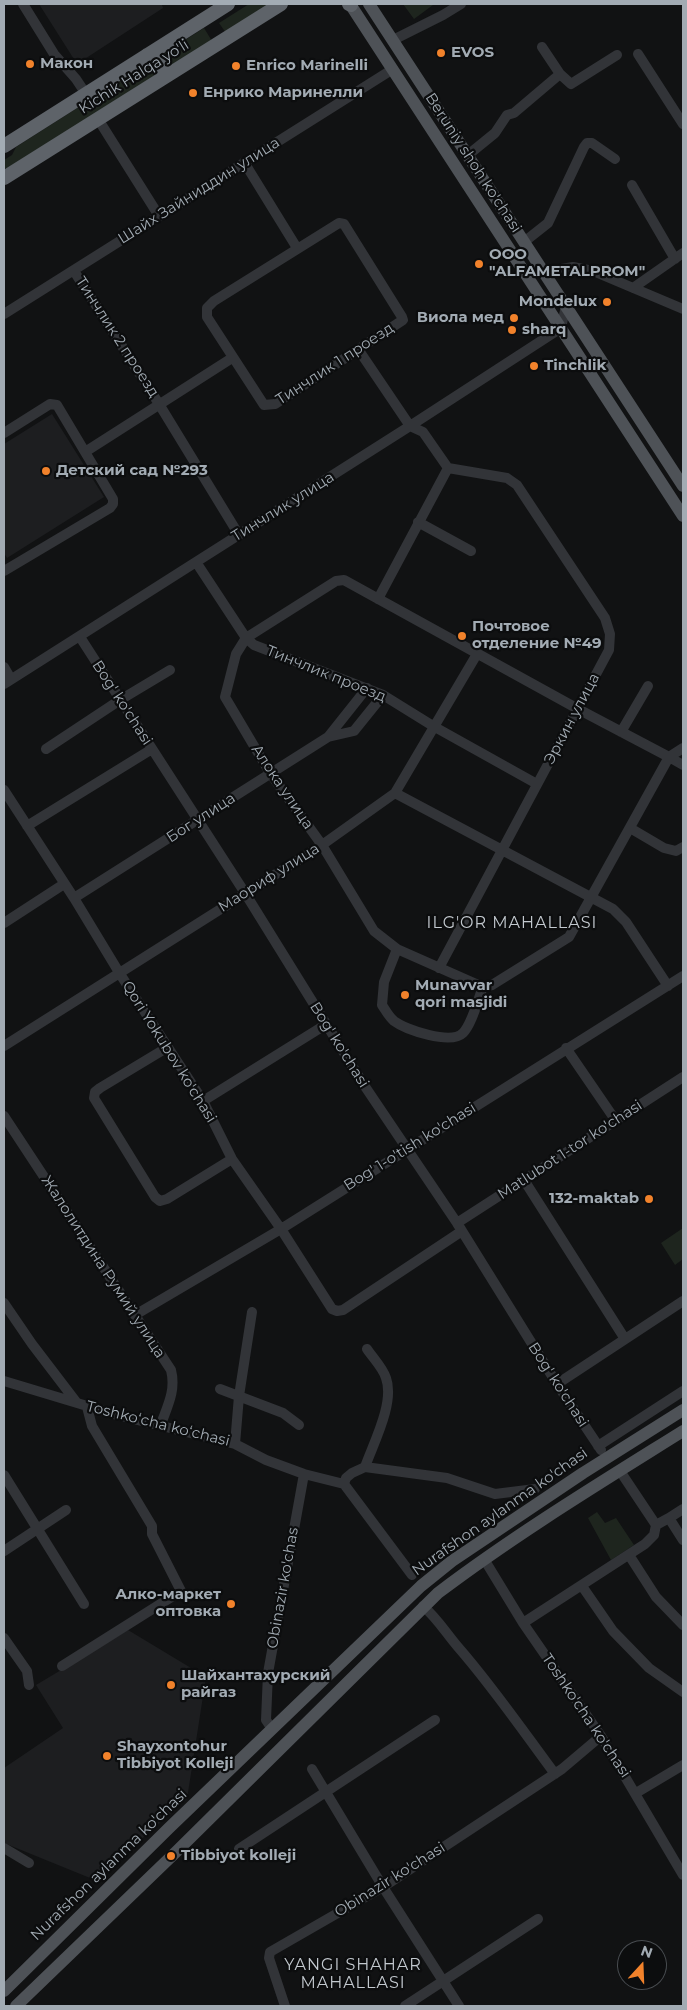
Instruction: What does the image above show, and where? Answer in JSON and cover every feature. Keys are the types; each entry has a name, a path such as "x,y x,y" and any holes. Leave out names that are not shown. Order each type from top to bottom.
{"highway":[{"name":"Kichik Halqa yo'li","path":"4,146 228,4"},
{"name":"Kichik Halqa yo'li","path":"4,178 281,4"},
{"path":"147,55 160,63 161,79"}],"main road":[{"name":"Beruniy shoh ko'chasi","path":"350,4 683,516"},
{"name":"Beruniy shoh ko'chasi","path":"369,4 683,486"},
{"name":"Nurafshon aylanma ko'chasi","path":"4,1991 393,1611 437,1572 583,1473 683,1410"},
{"name":"Nurafshon aylanma ko'chasi","path":"16,2006 177,1851 438,1593 484,1559 683,1431"},
{"path":"39,1956 40,1968 46,1971 52,1970"}],"street":[{"path":"23,4 54,54 76,79 86,94"},
{"path":"394,40 443,15 460,4"},
{"path":"542,47 560,74 571,84 617,55"},
{"path":"638,54 683,124"},
{"name":"Шайх Зайниддин улица","path":"4,314 393,69"},
{"path":"468,155 495,134 508,116 560,74"},
{"path":"98,119 159,216"},
{"path":"524,242 548,223 587,143 592,143 615,159"},
{"path":"244,162 297,248"},
{"path":"632,185 679,256 633,288"},
{"name":"Тинчлик 1 проезд","path":"342,222 402,316 400,322 275,404 267,406 261,403 232,358 207,317 207,308 214,301 297,248 342,222"},
{"path":"544,272 573,267 593,271 683,309"},
{"name":"Тинчлик 2 проезд","path":"74,271 159,404 239,535"},
{"path":"566,306 561,328 588,340"},
{"name":"Тинчлик улица","path":"8,682 561,328"},
{"path":"358,349 410,426 423,432 448,468 378,599"},
{"name":"Тинчлик 2 проезд","path":"85,452 232,358"},
{"path":"4,433 53,404 57,405 113,499 113,504 110,508 4,571"},
{"name":"Эркин улица","path":"439,968 609,650 610,634 604,618 516,485 507,478 448,468"},
{"path":"418,522 471,551"},
{"name":"Тинчлик проезд","path":"196,562 246,638 254,645 367,688 537,784"},
{"path":"246,638 341,579 683,765"},
{"name":"Bog' ko'chasi","path":"80,637 245,893 326,1025 459,1227 599,1448 683,1391"},
{"name":"Алока улица","path":"246,638 236,654 224,697 270,773 322,845 374,932 397,949 483,987"},
{"name":"Маориф улица","path":"4,1046 322,845 395,793 477,654"},
{"path":"4,668 8,682"},
{"path":"46,749 120,700 170,670"},
{"path":"621,732 648,686"},
{"name":"Бог улица","path":"328,737 367,688"},
{"name":"Бог улица","path":"74,898 328,737 354,731 382,696"},
{"path":"27,826 152,748"},
{"path":"397,949 384,982 382,1005 394,1021 406,1028 424,1034 453,1037 461,1035 466,1029 483,987 492,986 569,937 669,757 683,748"},
{"name":"Qori Yokubov ko'chasi","path":"4,790 8,806 27,826 203,1101 232,1159 281,1228 332,1309 337,1311"},
{"path":"395,793 612,908 620,915 668,986"},
{"path":"630,828 664,848 676,851 683,847"},
{"path":"4,923 64,884"},
{"name":"Bog' 1-o'tish ko'chasi","path":"135,1316 281,1228 683,976"},
{"path":"203,1101 326,1025"},
{"path":"168,1047 100,1088 95,1092 94,1098 155,1197 160,1201 167,1199 232,1159"},
{"path":"566,1048 616,1122"},
{"name":"Matlubot 1-tor ko'chasi","path":"337,1311 342,1310 524,1180 683,1077"},
{"name":"Жалолитдина Румий улица","path":"4,1116 170,1370 173,1380 171,1398 161,1424"},
{"path":"524,1180 625,1339"},
{"path":"557,1384 683,1301"},
{"path":"4,1303 32,1344 82,1405 92,1426 152,1526 152,1534 181,1591 62,1666"},
{"path":"235,1444 252,1312"},
{"path":"364,1467 385,1410 387,1396 386,1378 367,1349"},
{"name":"Toshkoʻcha koʻchasi","path":"4,1381 142,1422 161,1424 235,1444 266,1460 304,1474 344,1484"},
{"path":"220,1389 284,1413 299,1424"},
{"path":"412,1575 344,1484 346,1478 352,1473 364,1467 447,1478 495,1494 535,1489"},
{"path":"523,1623 630,1556 654,1535 656,1525 620,1471"},
{"name":"Obinazir ko'chas","path":"272,1729 266,1720 268,1674 304,1474"},
{"path":"4,1475 84,1604"},
{"path":"656,1525 670,1518 683,1508"},
{"path":"4,1551 66,1510"},
{"path":"670,1518 683,1540"},
{"path":"630,1556 656,1597 683,1625"},
{"name":"Toshko'cha ko'chasi","path":"484,1559 523,1623 601,1736 683,1875"},
{"path":"582,1586 613,1631 650,1668 683,1692"},
{"path":"424,1606 474,1664 555,1774"},
{"path":"5,1644 27,1671 29,1685"},
{"path":"239,1849 435,1720"},
{"name":"Obinazir ko'chasi","path":"285,2006 269,1958 270,1952 383,1887 555,1774 601,1736"},
{"path":"636,1793 683,1765"},
{"path":"312,1769 383,1887 459,2006"},
{"path":"4,1848 29,1863"},
{"path":"405,2006 538,1919"}],"shaded area":[{"path":"39,4 164,4 162,5 163,8 77,64"},
{"path":"249,4 272,4 226,33 219,23"},
{"path":"403,4 432,4 433,5 414,19"},
{"path":"204,28 212,41 171,67 163,54"},
{"path":"148,63 156,75 9,169 4,168 4,160 12,155 16,147"},
{"name":"Детский сад №293","path":"52,414 104,497 7,558 4,553 4,444"},
{"path":"683,1228 683,1259 675,1265 661,1243"},
{"path":"597,1512 605,1523 616,1518 634,1545 611,1560 588,1518"},
{"name":"Shayxontohur Tibbiyot Kolleji","path":"128,1630 206,1677 187,1799 95,1880 4,1843 4,1768 63,1728 36,1685"}],"place":[{"name":"EVOS","path":"441,53"},
{"name":"Макон","path":"30,64"},
{"name":"Enrico Marinelli","path":"236,66"},
{"name":"Енрико Маринелли","path":"193,93"},
{"name":"OOO \"ALFAMETALPROM\"","path":"479,264"},
{"name":"Mondelux","path":"607,302"},
{"name":"Виола мед","path":"514,318"},
{"name":"sharq","path":"512,330"},
{"name":"Tinchlik","path":"534,366"},
{"name":"Детский сад №293","path":"46,471"},
{"name":"Почтовое отделение №49","path":"462,636"},
{"name":"Munavvar qori masjidi","path":"405,995"},
{"name":"132-maktab","path":"649,1199"},
{"name":"Алко-маркет оптовка","path":"231,1604"},
{"name":"Шайхантахурский райгаз","path":"171,1685"},
{"name":"Shayxontohur Tibbiyot Kolleji","path":"107,1756"},
{"name":"Tibbiyot kolleji","path":"171,1856"}],"district":[{"name":"ILG'OR MAHALLASI","path":"512,923"},
{"name":"YANGI SHAHAR MAHALLASI","path":"353,1974"}]}
